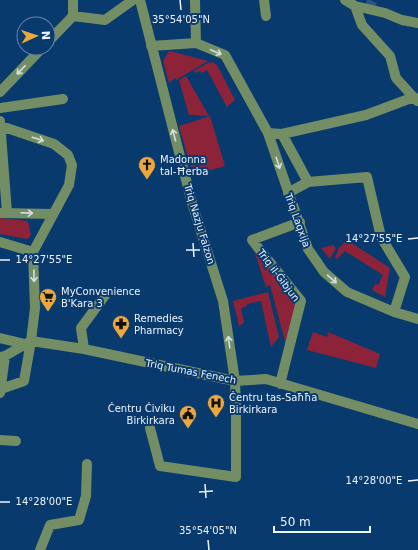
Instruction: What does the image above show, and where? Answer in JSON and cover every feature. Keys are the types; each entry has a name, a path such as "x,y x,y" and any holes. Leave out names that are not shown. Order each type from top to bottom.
{"street":[{"path":"56,34 73,16 73,0"},
{"path":"73,16 105,20 133,0"},
{"name":"Triq Nazju Falzon","path":"140,0 192,203 223,301 235,380 236,477 160,466 150,428"},
{"path":"195,0 196,43"},
{"path":"264,0 266,16"},
{"path":"345,0 355,6 402,20 418,23"},
{"path":"268,132 282,134 366,115 416,100 396,78 390,56 362,26 355,6"},
{"name":"Triq Laqxija","path":"151,46 196,43 225,55 268,132 308,249 324,272 347,292 394,312 418,318"},
{"path":"0,92 34,56"},
{"path":"0,108 62,99"},
{"path":"28,343 3,357 0,390 24,381 28,343 35,308 34,252 69,185 72,166 68,155 54,144 1,123 4,213 53,214"},
{"path":"282,134 308,182"},
{"path":"288,193 308,182 367,177 381,237 405,278 394,312"},
{"name":"Triq il-Ġibjun","path":"280,384 301,301 252,240 300,222"},
{"path":"0,242 34,252"},
{"path":"84,349 81,328 106,294"},
{"name":"Triq Tumas Fenech","path":"0,338 28,343 84,349 235,380 266,379 418,424"},
{"path":"0,440 16,441"},
{"path":"40,550 50,524 79,520 86,496 87,464"}],"shaded area":[{"path":"169,51 208,61 176,80 175,78 169,83 163,61"},
{"path":"212,62 217,65 235,100 227,107 207,70 202,73 200,71 195,73 194,71"},
{"path":"186,76 209,116 189,115 179,80"},
{"path":"210,116 225,166 193,175 179,126"},
{"path":"0,218 28,221 31,235 27,239 0,234"},
{"path":"347,240 390,268 385,297 372,290 375,284 378,285 383,275 345,251 337,259 335,258 339,248"},
{"path":"333,245 336,248 330,259 321,248"},
{"path":"254,250 298,302 286,345 270,285 266,287"},
{"path":"268,292 279,337 271,347 261,301 247,304 247,306 241,308 244,323 239,326 233,301"},
{"path":"313,332 327,337 328,332 380,354 376,368 307,350"}],"tunnel":[{"path":"368,10 373,0"}],"place":[{"name":"Madonna tal-Ħerba","path":"147,180"},
{"name":"MyConvenience B'Kara 3","path":"48,312"},
{"name":"Remedies Pharmacy","path":"121,339"},
{"name":"Ċentru tas-Saħħa Birkirkara","path":"216,418"},
{"name":"Ċentru Ċiviku Birkirkara","path":"188,429"}]}
